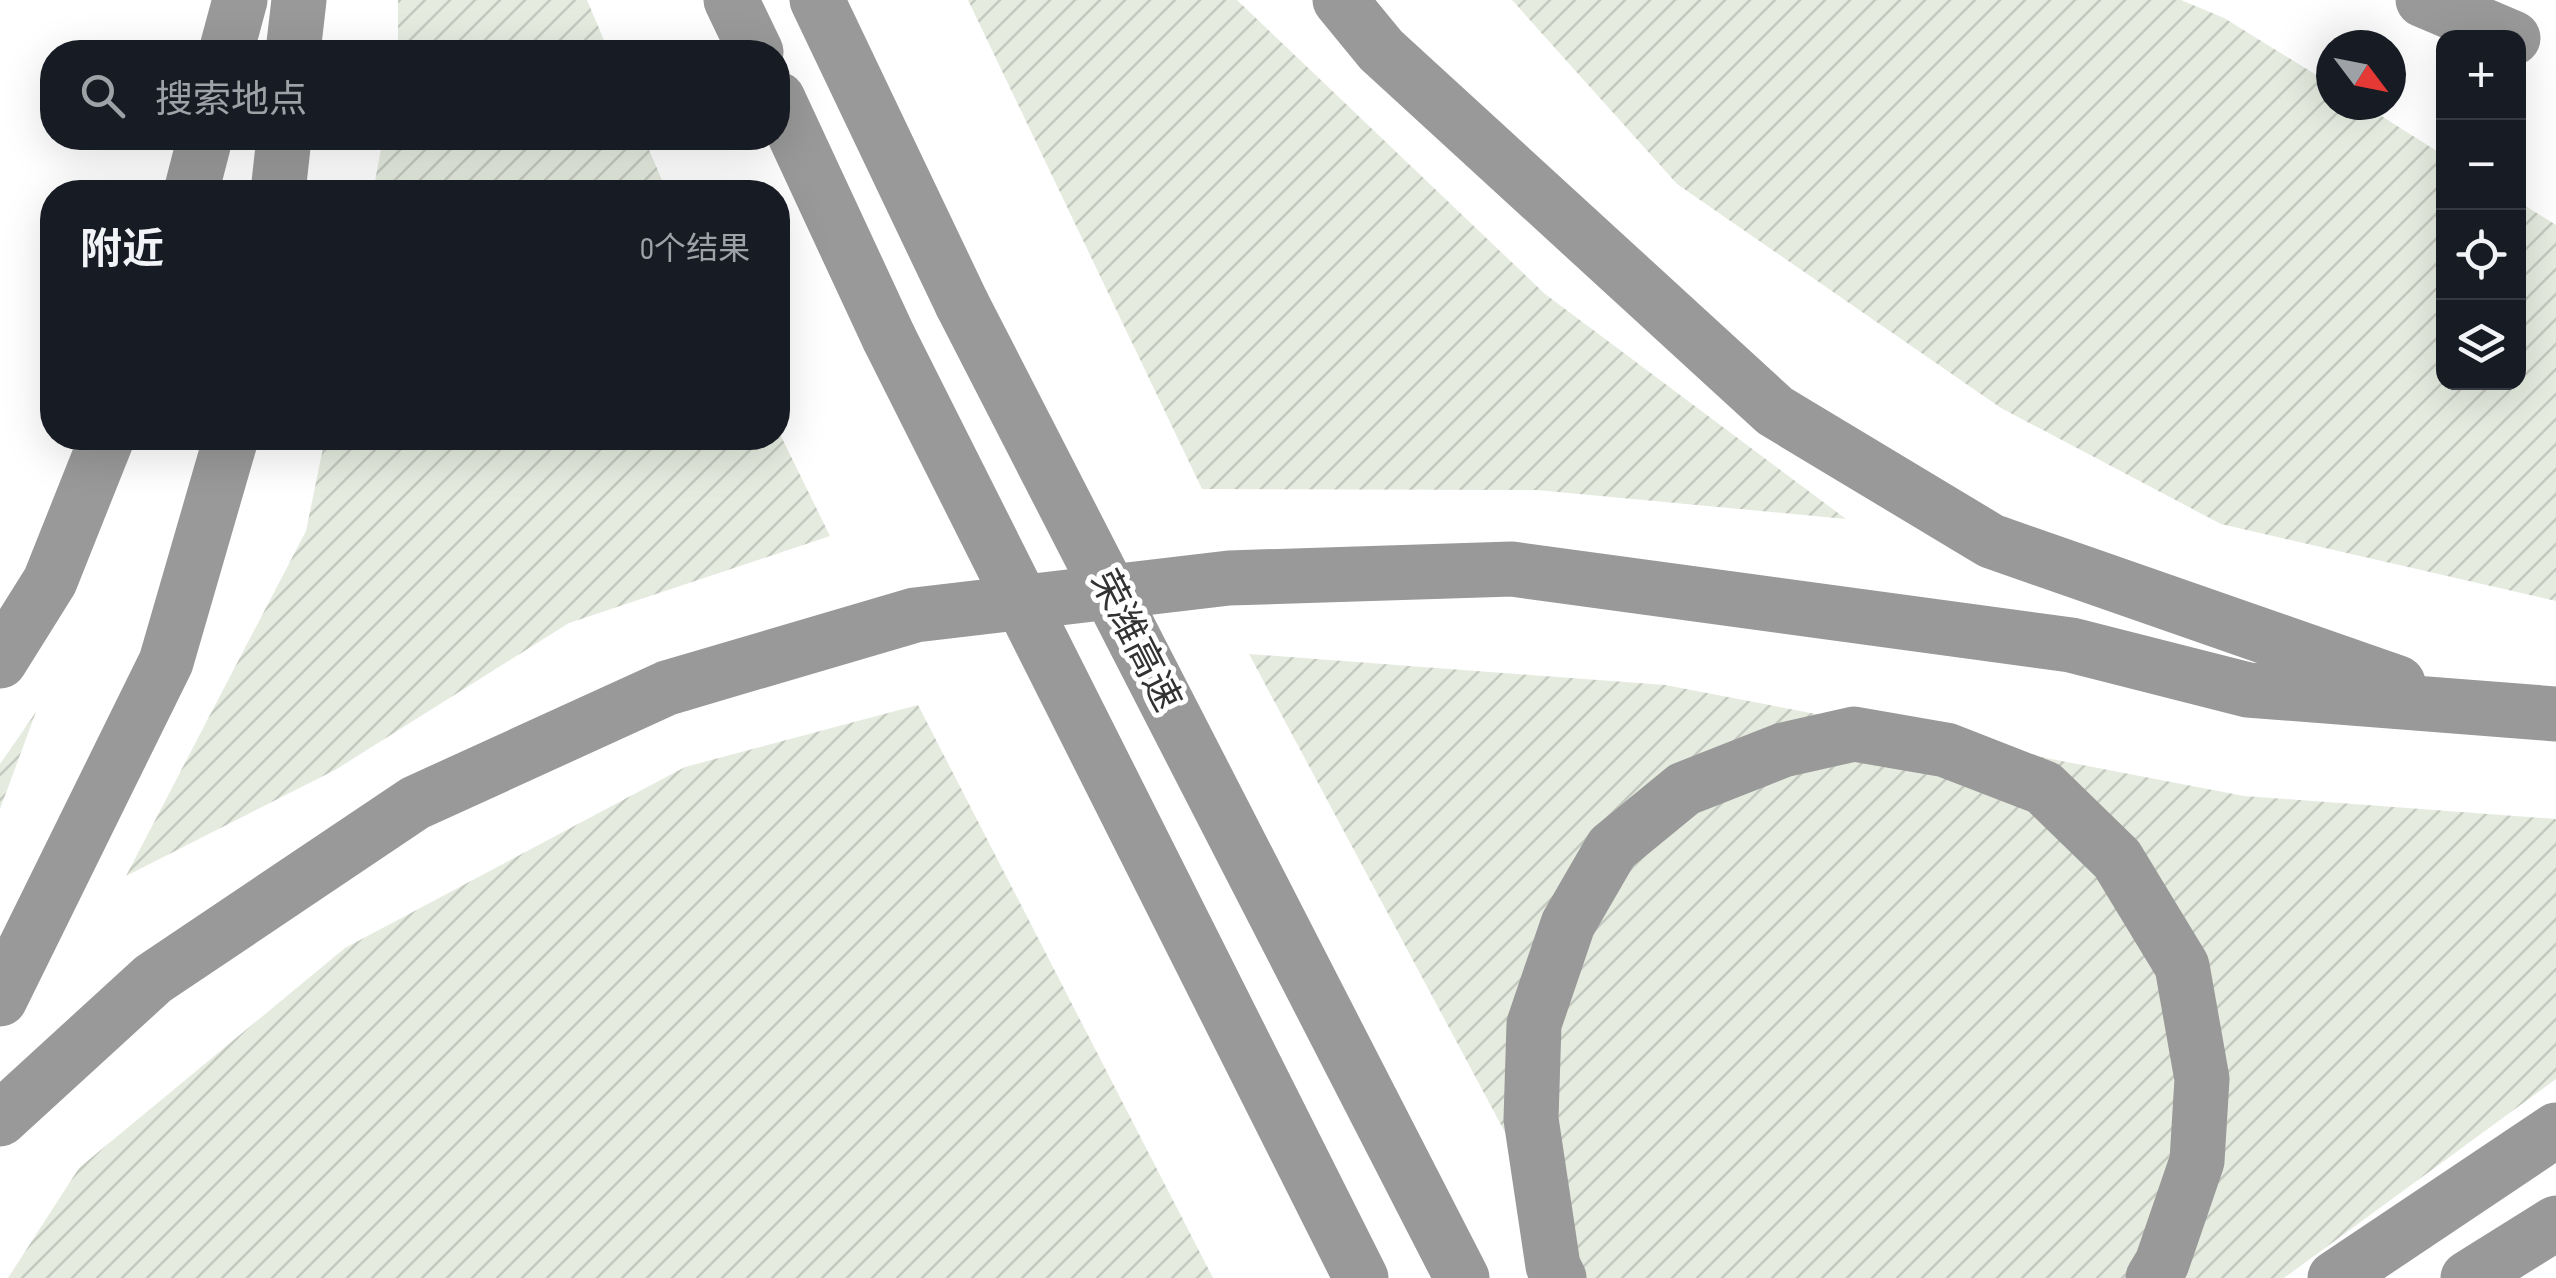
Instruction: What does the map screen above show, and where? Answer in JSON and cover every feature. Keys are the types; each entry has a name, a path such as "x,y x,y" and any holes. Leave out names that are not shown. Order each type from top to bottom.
{"highway":[{"path":"229,40 240,0"},
{"path":"294,40 299,0"},
{"path":"731,0 750,40"},
{"name":"荣潍高速","path":"817,0 962,304 1462,1278"},
{"path":"1340,0 1381,50 1775,411 1991,541 2472,709"},
{"path":"2423,0 2495,30"},
{"path":"2526,43 2556,56"},
{"path":"790,125 890,338 1361,1278"},
{"path":"194,180 202,150"},
{"path":"279,180 283,150"},
{"path":"0,661 50,581 102,450"},
{"path":"0,999 166,662 228,450"},
{"path":"0,1118 153,979 416,803 667,688 915,615 1229,578 1512,569 2070,645 2248,690 2556,714"},
{"path":"1556,1272 1531,1119 1534,1024 1568,924 1612,848 1684,789 1783,750 1854,734 1946,750 2044,788 2117,859 2182,966 2202,1079 2197,1162 2162,1263 2153,1278"},
{"path":"2335,1278 2556,1130"},
{"path":"2468,1278 2556,1223"}],"shaded area":[{"path":"398,0 587,0 604,40 398,40"},
{"path":"968,0 1237,0 1545,294 1846,519 1537,490 1202,489"},
{"path":"1512,0 2181,0 2224,18 2316,75 2316,120 2388,120 2436,151 2436,390 2526,390 2526,206 2556,225 2556,601 2221,524 2001,408 1677,184"},
{"path":"381,150 649,150 662,180 375,180"},
{"path":"323,450 788,450 830,536 569,623 335,770 126,876 306,531"},
{"path":"1249,654 1665,685 2244,796 2556,819 2556,1079 2284,1278 1583,1278"},
{"path":"918,705 1213,1278 8,1278 79,1168 345,948 685,767"},
{"path":"36,712 0,809 0,764"}]}
